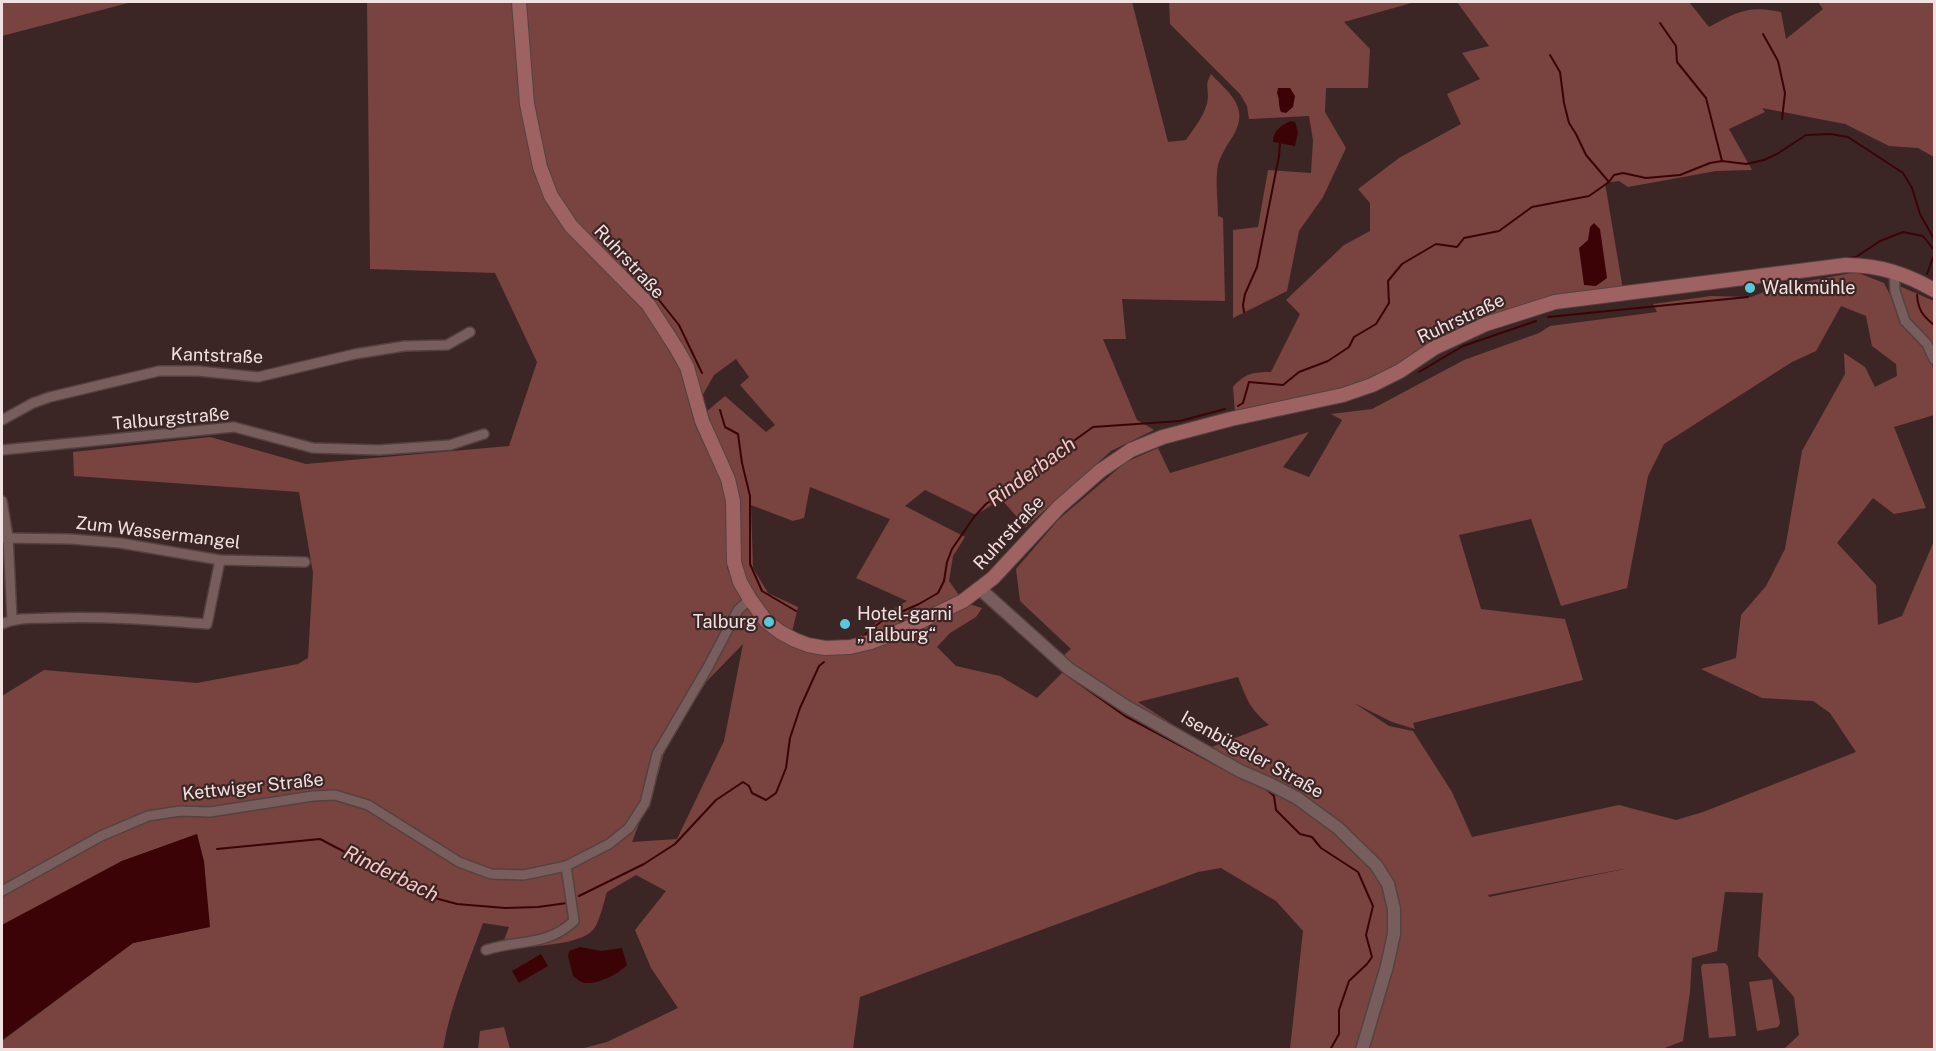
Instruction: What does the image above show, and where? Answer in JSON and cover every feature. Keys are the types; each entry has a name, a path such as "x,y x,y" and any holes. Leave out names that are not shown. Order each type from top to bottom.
{"main road":[{"name":"Ruhrstraße","path":"519,2 527,104 540,167 551,196 571,226 648,304 687,367 702,421 728,479 733,501 734,562 750,599 766,621 780,632 795,640 825,648 850,647 879,639 963,601 980,589 1059,507 1100,471 1131,450 1164,437 1231,419 1343,395 1372,386 1400,371 1434,348 1486,324 1539,305 1846,265 1866,265 1894,271 1935,290"}],"street":[{"path":"1894,271 1895,291 1905,321 1927,344 1935,359"},
{"name":"Kantstraße","path":"2,420 33,403 50,397 159,371 198,371 258,376 405,345 447,345 470,332"},
{"name":"Talburgstraße","path":"2,450 234,427 313,448 379,450 450,445 484,434"},
{"path":"2,501 12,620"},
{"name":"Zum Wassermangel","path":"4,538 70,539 120,543 220,560 305,562"},
{"path":"2,624 12,620 76,617 130,618 207,624 220,560"},
{"name":"Isenbügeler Straße","path":"980,589 1069,669 1126,707 1240,771 1297,798 1338,828 1376,865 1388,884 1394,909 1394,934 1362,1050"},
{"name":"Kettwiger Straße","path":"2,891 101,836 148,816 180,811 210,812 295,797 323,795 352,798 368,805 459,862 491,874 524,875 566,866 609,844 628,828 645,803 657,754 738,610 750,599"},
{"path":"486,950 552,936 574,921 566,866"}],"shaded area":[{"path":"2,2 132,2 2,36"},
{"path":"367,2 514,2 522,102 575,238 646,313 680,369 695,425 721,480 727,502 727,567 734,586 751,610 833,654 966,603 982,608 976,617 950,633 937,647 956,666 1000,676 1037,698 1063,672 1065,654 1071,649 1020,601 1016,569 1059,519 1126,462 1158,448 1170,473 1309,432 1283,467 1309,477 1342,420 1331,414 1372,409 1464,360 1539,333 1550,326 1657,312 1653,304 1711,296 1751,297 1777,287 1856,272 1884,283 1893,301 1899,322 1922,346 1932,363 1934,373 1934,415 1894,427 1926,508 1894,514 1873,498 1837,543 1876,585 1878,625 1902,616 1934,541 1934,1049 1784,1049 1799,1035 1794,997 1758,956 1763,893 1725,892 1717,951 1692,958 1683,1041 1662,1049 1290,1049 1303,931 1276,901 1221,868 1198,872 860,997 853,1049 580,1049 607,1042 678,1008 651,968 635,930 666,891 636,875 607,892 595,928 575,940 549,945 501,948 509,927 483,923 455,1001 443,1049 2,1050 2,1041 133,943 209,927 204,862 197,834 122,861 2,925 2,696 44,670 197,683 298,664 308,658 313,573 299,492 74,476 73,452 210,437 306,464 509,446 537,362 495,273 370,269","holes":["1841,306 1866,316 1872,346 1896,364 1897,376 1875,387 1865,367 1844,353 1845,374 1802,451 1785,549 1766,586 1741,615 1736,658 1701,669 1762,698 1813,701 1830,713 1856,752 1703,812 1676,820 1619,805 1472,837 1452,792 1413,731 1389,726 1354,703 1392,722 1415,729 1413,723 1583,680 1565,619 1481,609 1459,535 1531,519 1561,606 1627,588 1648,476 1664,444 1792,362 1816,351","743,644 724,741 677,839 632,842 659,771 668,739 707,681","1238,677 1250,704 1269,725 1209,748 1138,702","1624,869 1489,897 1488,895"]},
{"path":"526,2 1132,2 1168,142 1186,140 1200,120 1207,103 1207,83 1211,74 1231,95 1239,109 1238,126 1226,146 1217,171 1218,216 1223,218 1225,301 1122,299 1126,339 1103,339 1137,420 1154,430 1111,451 1026,527 1001,499 976,515 925,490 905,506 965,537 953,556 949,581 959,595 897,625 852,641 872,629 879,617 907,601 856,578 890,519 810,487 804,518 793,521 751,505 753,568 768,593 798,607 792,632 771,615 746,581 741,563 738,501 706,412 725,396 766,432 775,425 740,385 749,377 736,359 714,375 701,398 679,341 645,291 600,250 574,222 552,186 532,103"},
{"path":"1169,2 1415,2 1344,22 1370,49 1368,88 1326,88 1325,112 1346,148 1323,197 1299,231 1287,291 1233,318 1233,230 1258,227 1268,170 1311,173 1313,140 1309,116 1249,119 1247,106 1240,94 1170,24"},
{"path":"1457,2 1689,2 1709,27 1743,11 1770,10 1781,12 1786,39 1823,9 1818,2 1934,2 1934,157 1918,148 1889,146 1845,124 1762,108 1765,112 1729,129 1752,170 1716,171 1628,187 1619,181 1605,183 1623,290 1545,298 1351,387 1235,413 1233,387 1250,374 1271,372 1300,314 1286,300 1344,245 1370,231 1370,203 1358,189 1399,158 1461,124 1447,94 1480,79 1462,53 1489,46"},
{"path":"1278,88 1290,88 1295,96 1293,107 1286,113 1281,112 1280,109"},
{"path":"1291,121 1295,122 1298,132 1295,146 1273,142 1278,129"},
{"path":"1594,223 1600,229 1607,278 1596,286 1584,285 1579,248 1588,240 1590,227"},
{"path":"1897,285 1934,301 1934,349 1909,318"},
{"path":"197,834 204,862 210,927 133,943 2,1040 2,925 122,861"},
{"path":"580,947 601,951 622,948 627,965 614,975 602,980 591,983 582,982 573,976 568,956 569,951"},
{"path":"541,954 548,966 519,983 512,971"},
{"path":"1725,963 1728,966 1736,1036 1709,1038 1701,967 1703,964"},
{"path":"1772,979 1780,1023 1778,1027 1757,1031 1749,982"},
{"path":"504,1027 510,1049 478,1049 480,1031"}],"waterway":[{"path":"1660,23 1676,46 1677,62 1706,98 1722,161"},
{"path":"1763,34 1778,61 1785,93 1782,119"},
{"path":"1550,55 1560,72 1569,123 1586,155 1609,182"},
{"path":"1238,406 1243,403 1249,382 1283,385 1299,372 1328,361 1349,347 1354,337 1376,324 1389,303 1388,281 1402,264 1436,244 1457,247 1464,238 1499,231 1532,207 1589,196 1609,182 1614,175 1623,173 1646,178 1680,175 1710,163 1722,161 1746,164 1764,160 1806,135 1831,134 1848,137 1903,173 1912,188 1920,214 1934,239"},
{"path":"1244,312 1245,294 1257,267 1280,143"},
{"path":"1817,262 1856,257 1880,241 1903,232 1923,236 1934,250"},
{"path":"1927,274 1934,255"},
{"path":"643,280 679,325 702,373"},
{"path":"1917,295 1922,312 1934,325"},
{"path":"1548,317 1748,297"},
{"path":"1419,372 1463,346 1536,321"},
{"name":"Rinderbach","path":"863,636 883,620 938,593 944,581 952,549 986,504 1093,427 1180,421 1225,409"},
{"path":"720,410 725,427 738,434 750,496 750,564 762,591 796,611"},
{"name":"Rinderbach","path":"579,896 644,864 675,844 716,800 743,782 749,786 752,793 766,800 776,793 786,768 790,738 800,708 819,666 824,662"},
{"path":"1067,675 1125,716 1232,773"},
{"path":"1265,788 1274,796 1276,810 1300,834 1312,837 1321,848 1358,872 1373,906 1366,935 1372,957 1349,981 1339,1010 1339,1034 1330,1050"},
{"name":"Rinderbach","path":"217,849 320,839 431,897 457,904 505,908 567,903"}],"place":[{"name":"Walkmühle","path":"1750,288"},
{"name":"Talburg","path":"769,622"},
{"name":"Hotel-garni „Talburg“","path":"845,624"}]}
